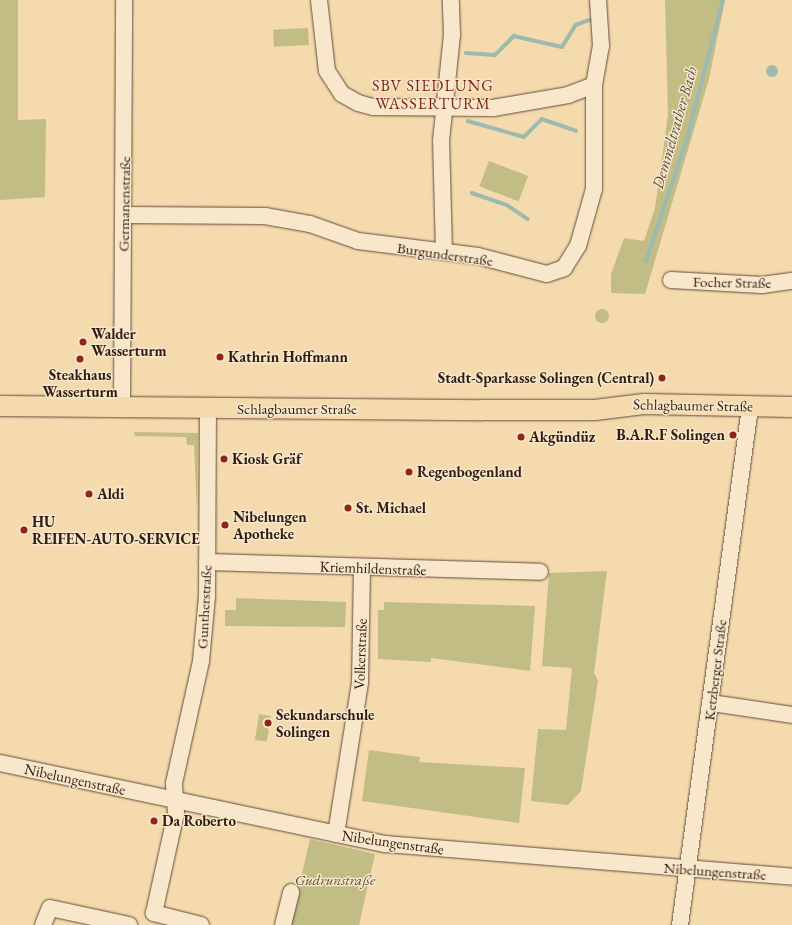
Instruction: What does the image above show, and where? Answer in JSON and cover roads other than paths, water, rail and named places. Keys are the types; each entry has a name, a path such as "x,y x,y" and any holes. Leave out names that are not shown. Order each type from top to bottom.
{"main road":[{"name":"Schlagbaumer Straße","path":"0,406 208,409 595,410 644,404 790,414"},
{"name":"Schlagbaumer Straße","path":"595,410 637,416 748,424 790,414"}],"street":[{"name":"Germanenstraße","path":"122,407 124,0"},
{"path":"320,0 327,70 342,94 373,107 444,108 528,104 594,85"},
{"path":"444,252 441,142 452,35 451,0"},
{"name":"Burgunderstraße","path":"124,215 265,216 310,224 358,241 478,256 547,274 564,268 578,246 592,199 596,158 594,85 602,46 598,0"},
{"name":"Focher Straße","path":"671,280 762,285 792,281"},
{"name":"Guntherstraße","path":"175,801 174,783 201,661 207,562 208,409"},
{"name":"Ketzberger Straße","path":"680,925 712,703 748,424"},
{"name":"Kriemhildenstraße","path":"207,562 362,568 540,572"},
{"name":"Volkerstraße","path":"336,834 360,683 362,568"},
{"path":"712,703 792,716"},
{"name":"Nibelungenstraße","path":"0,763 175,801 386,844 473,853 689,868 792,877"},
{"path":"175,801 176,813 154,913 202,925"},
{"path":"283,925 291,892"},
{"path":"43,925 50,908 129,925"}],"water":[{"path":"770,65 774,65 778,71 774,77 770,77 766,73 766,69"}],"waterway":[{"name":"Demmeltrather Bach","path":"646,261 687,139 723,0"},
{"path":"466,53 495,55 514,36 562,47 576,25 589,20"},
{"path":"468,121 524,137 542,119 576,131"},
{"path":"472,193 507,205 528,219"}],"place":[{"name":"Walder Wasserturm","path":"83,342"},
{"name":"Kathrin Hoffmann","path":"220,357"},
{"name":"Steakhaus Wasserturm","path":"80,359"},
{"name":"Stadt-Sparkasse Solingen (Central)","path":"662,378"},
{"name":"B.A.R.F Solingen","path":"733,435"},
{"name":"Akgündüz","path":"521,437"},
{"name":"Kiosk Gräf","path":"224,459"},
{"name":"Regenbogenland","path":"409,472"},
{"name":"Aldi","path":"89,494"},
{"name":"St. Michael","path":"348,508"},
{"name":"Nibelungen Apotheke","path":"225,525"},
{"name":"HU REIFEN-AUTO-SERVICE","path":"24,530"},
{"name":"Sekundarschule Solingen","path":"268,723"},
{"name":"Da Roberto","path":"154,821"}],"district":[{"name":"SBV SIEDLUNG WASSERTURM","path":"433,95"}],"park label":[{"name":"Gudrunstraße","path":"335,880"}]}
